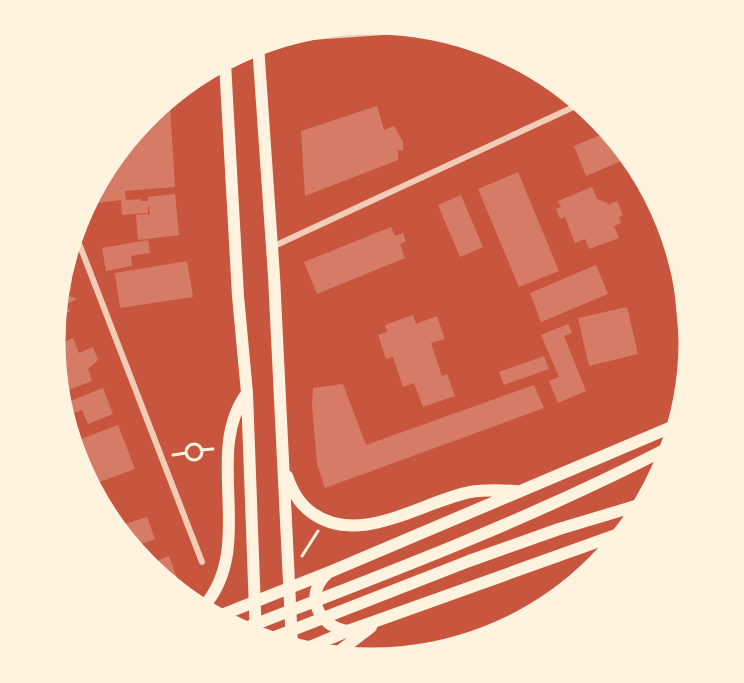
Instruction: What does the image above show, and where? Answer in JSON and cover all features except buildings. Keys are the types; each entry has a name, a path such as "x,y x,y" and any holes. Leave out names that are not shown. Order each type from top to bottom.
{"main road":[{"path":"259,54 272,247 292,639"},
{"path":"225,70 237,285 247,393 255,628"},
{"path":"207,602 217,587 227,556 229,436 234,414 247,393"},
{"path":"226,613 332,571 668,429"},
{"path":"251,626 462,543 549,506 660,452"},
{"path":"283,462 290,486 306,509 330,523 344,526 371,524 469,492 520,491"},
{"path":"279,635 469,561 560,529 633,507"},
{"path":"315,645 610,537"},
{"path":"332,571 316,590 316,607 325,622 332,627 348,631"},
{"path":"344,648 384,618"}],"street":[{"path":"272,247 572,108"},
{"path":"79,244 201,562"}],"lane":[{"path":"324,37 379,33"}],"path":[{"path":"201,450 201,456 197,459 192,460 186,455 187,448 192,445 201,450 213,448"},
{"path":"294,558 302,556 316,534"}]}
